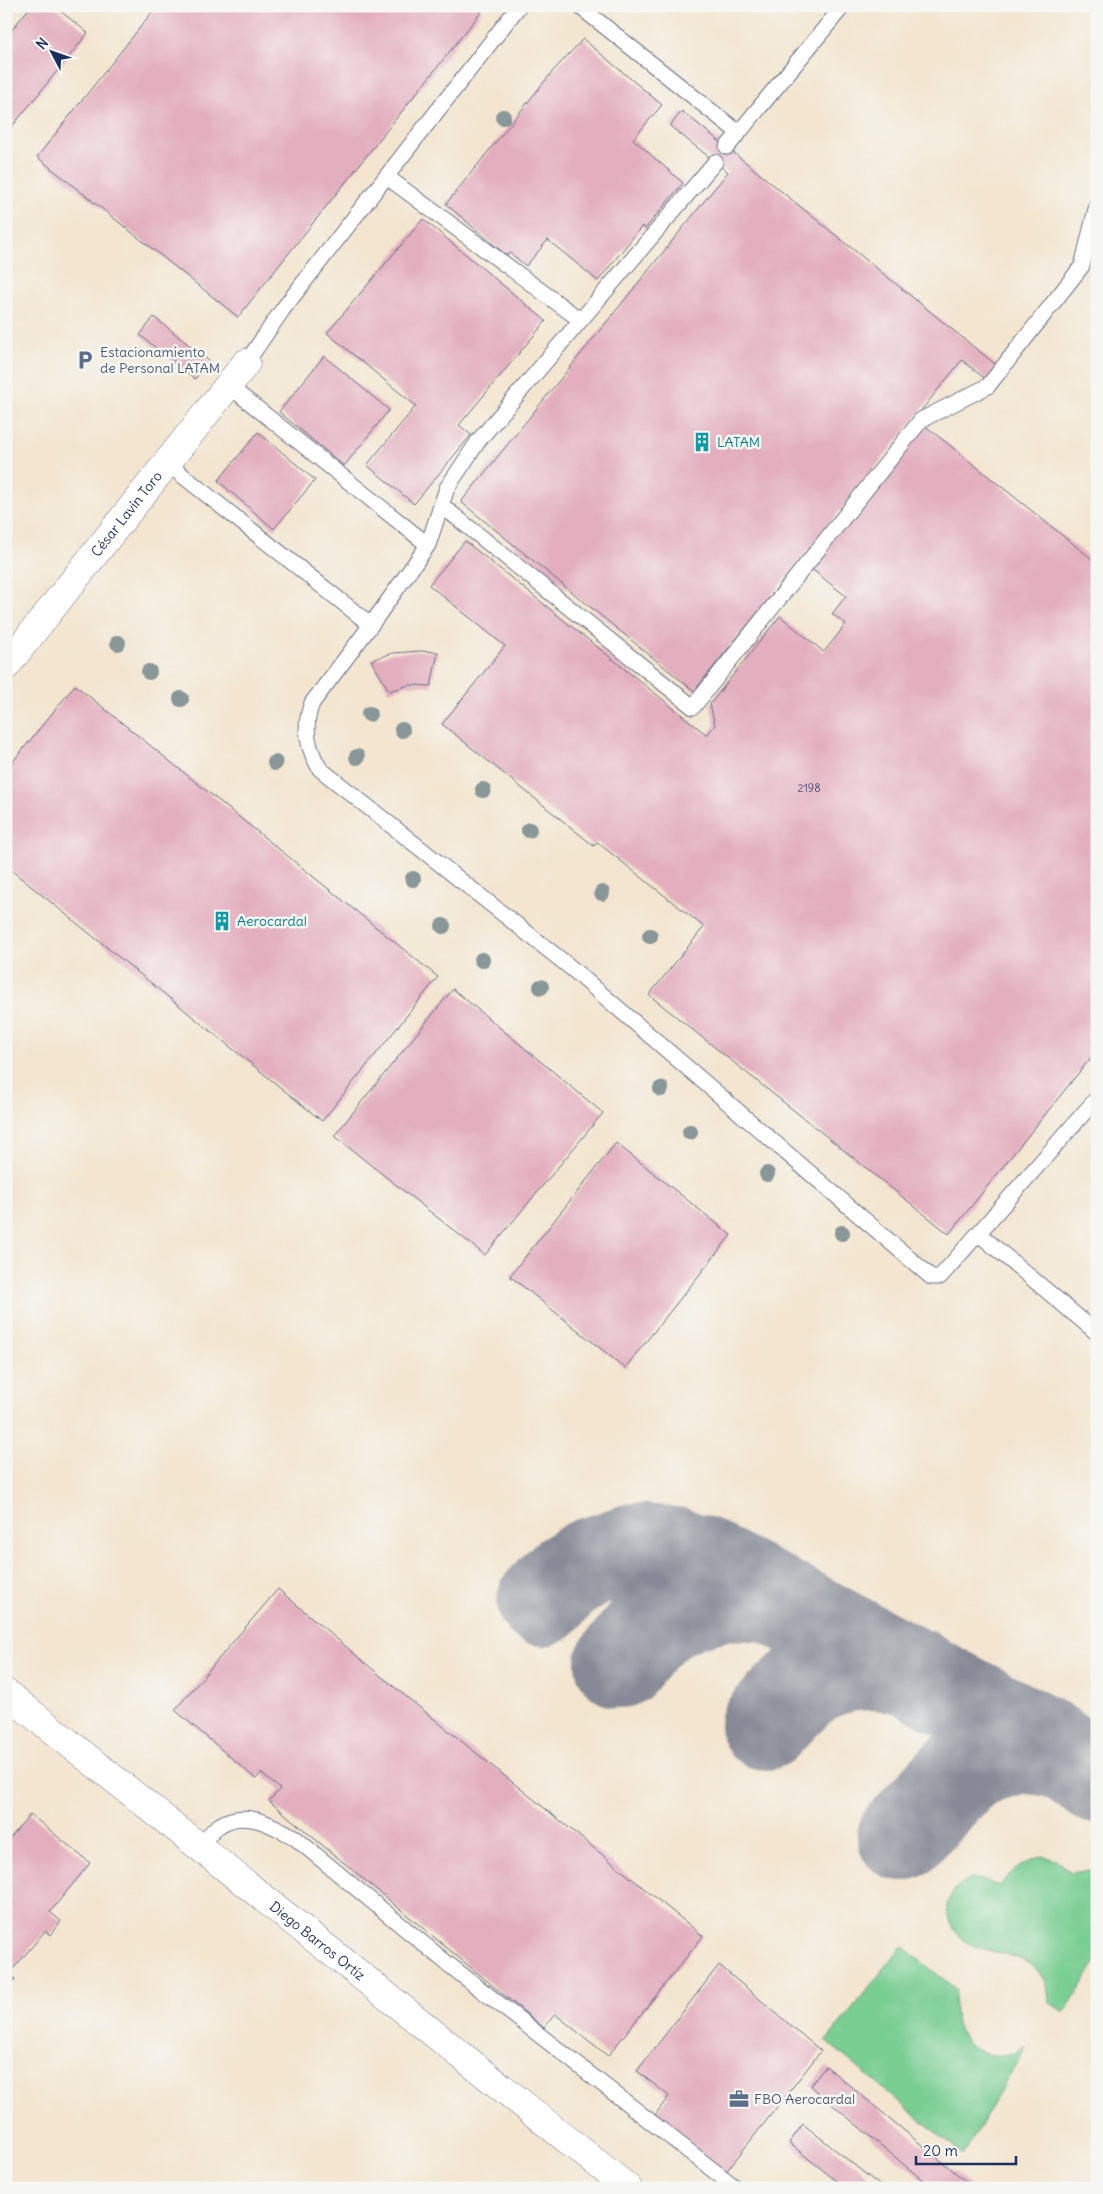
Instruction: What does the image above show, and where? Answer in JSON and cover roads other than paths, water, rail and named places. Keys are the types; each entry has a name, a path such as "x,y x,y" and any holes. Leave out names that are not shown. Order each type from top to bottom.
{"street":[{"name":"César Lavín Toro","path":"6,666 168,464 246,363"},
{"name":"Diego Barros Ortíz","path":"6,1693 628,2188"}],"lane":[{"path":"246,363 283,309 519,6"},
{"path":"579,6 739,133"},
{"path":"727,148 843,6"},
{"path":"715,162 579,319 479,440 447,488 428,544 371,625 312,703 306,717 310,753 320,769 570,967 931,1277 940,1277 1097,1098"},
{"path":"387,177 579,319"},
{"path":"441,505 693,707 921,420 988,386 1082,266 1097,206"},
{"path":"229,386 428,544"},
{"path":"168,464 371,625"},
{"path":"979,1234 1097,1333"},
{"path":"199,1848 220,1825 243,1817 270,1824 294,1837 448,1964 736,2188"}],"place":[{"name":"Estacionamiento de Personal LATAM","path":"85,360"},
{"name":"LATAM","path":"702,442"},
{"name":"Aerocardal","path":"222,921"},
{"name":"FBO Aerocardal","path":"739,2099"}]}
